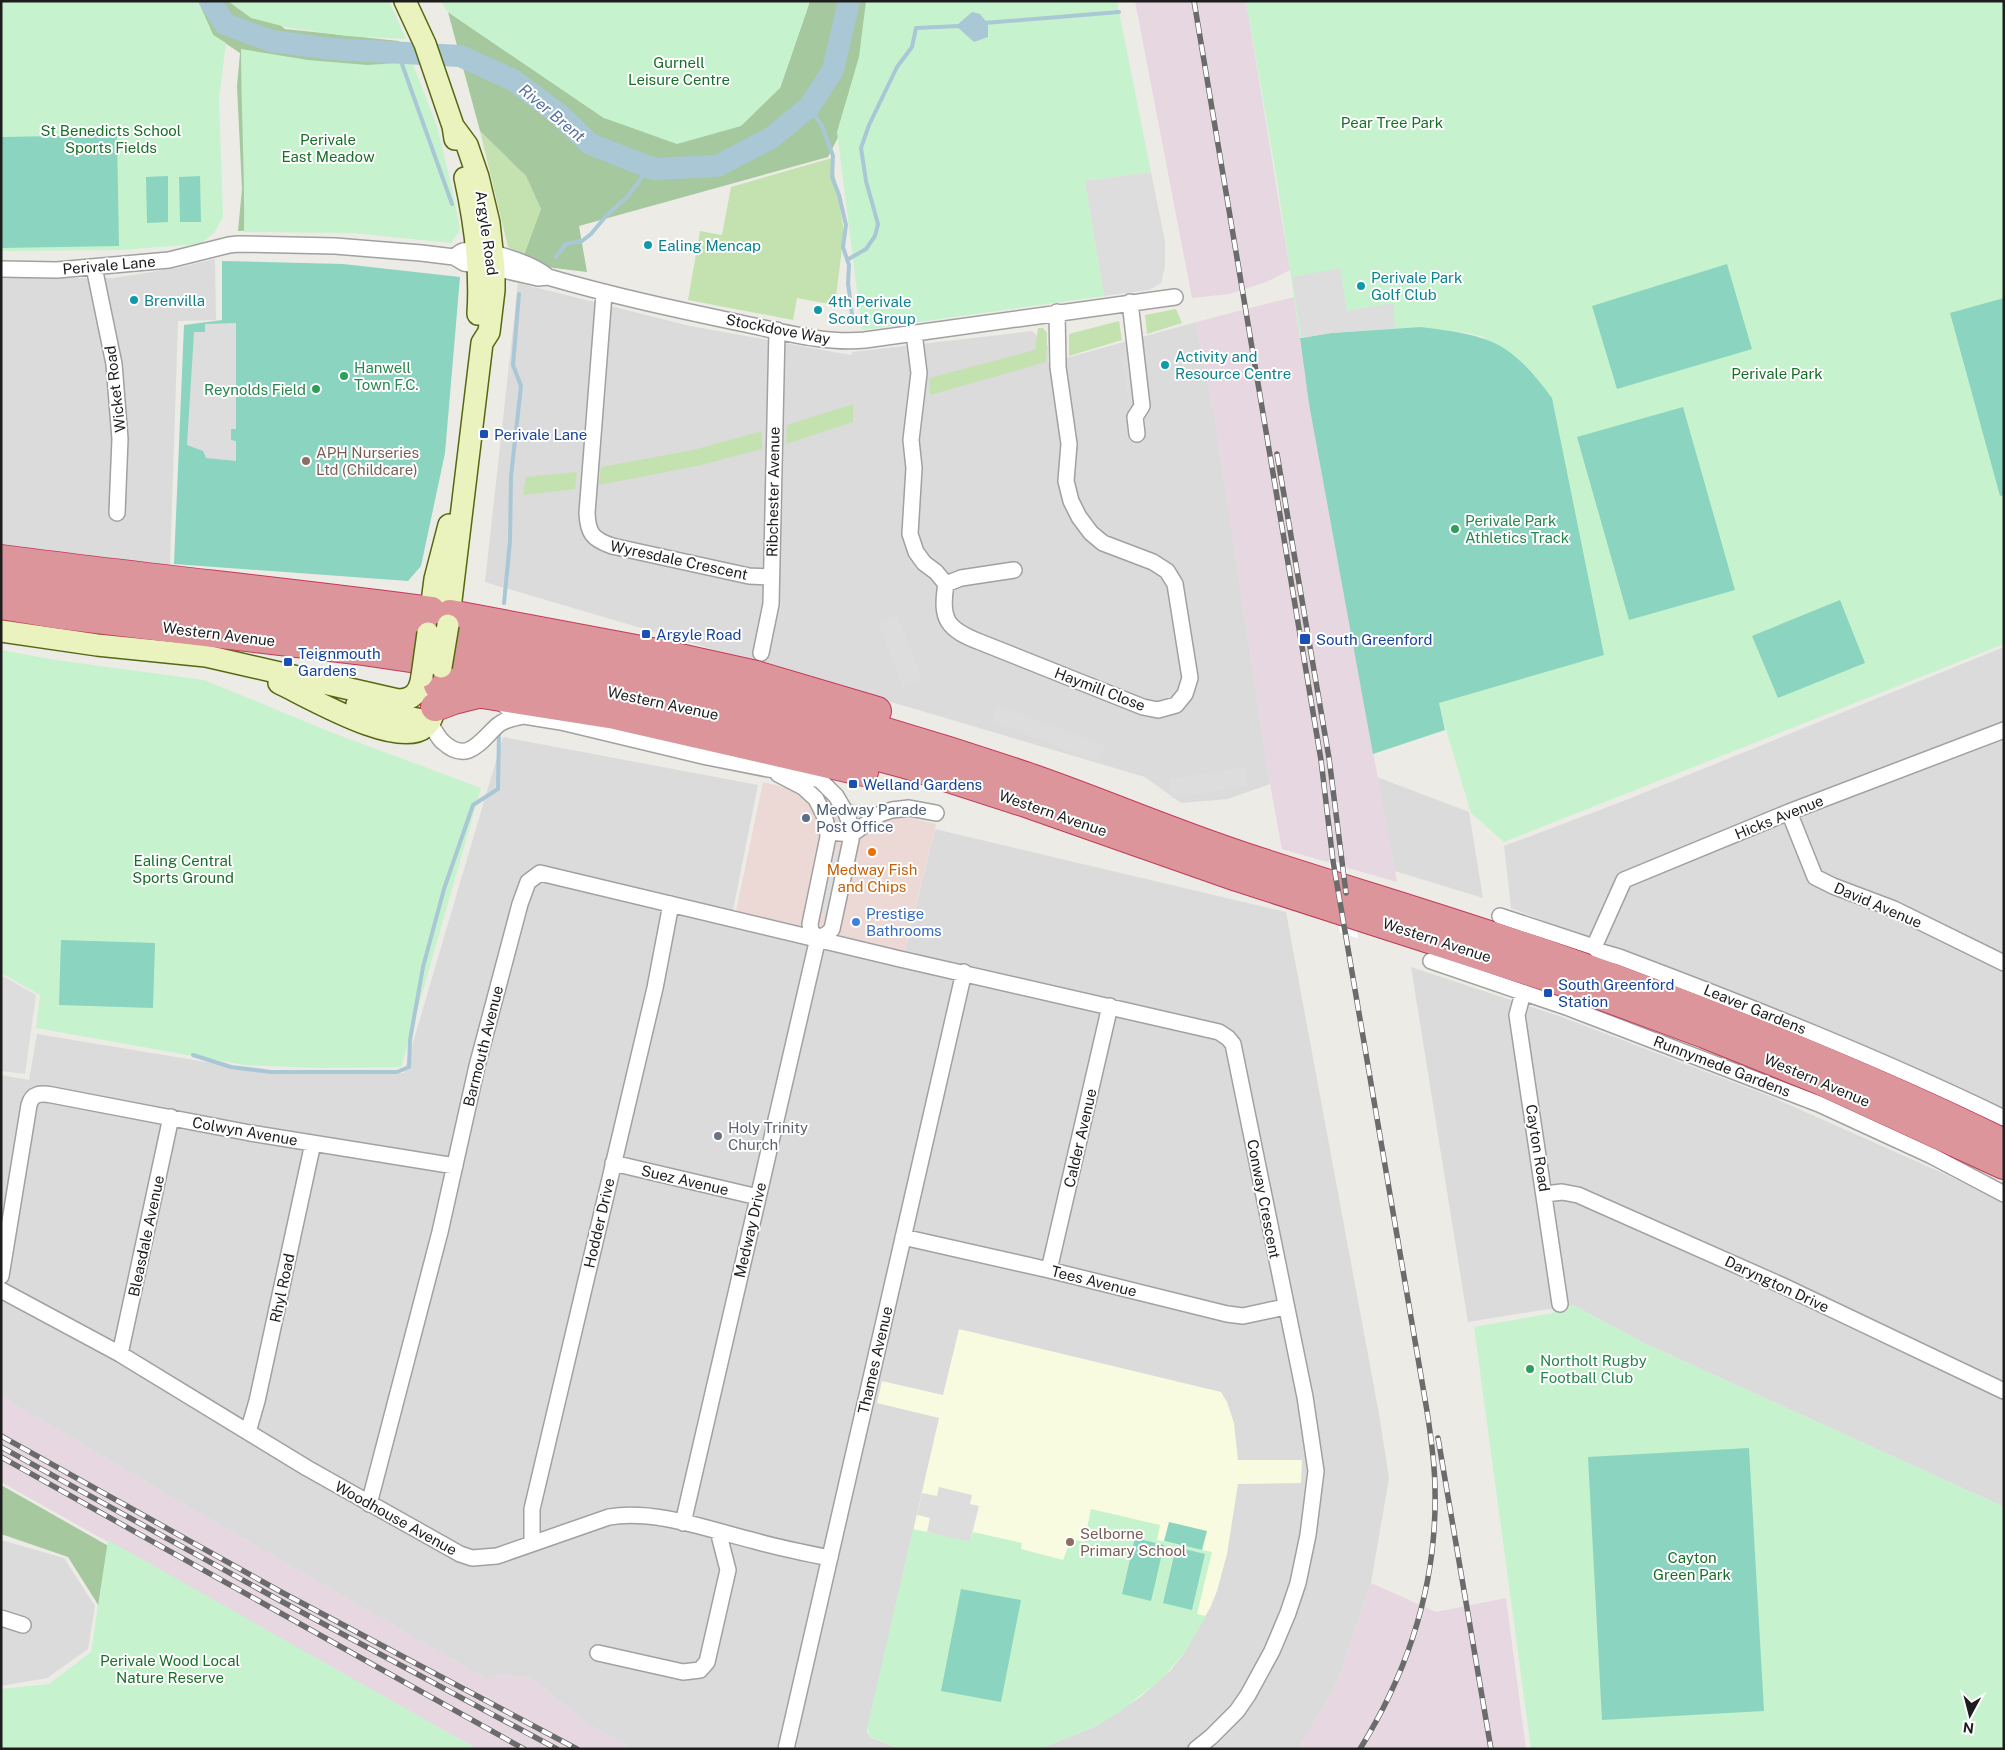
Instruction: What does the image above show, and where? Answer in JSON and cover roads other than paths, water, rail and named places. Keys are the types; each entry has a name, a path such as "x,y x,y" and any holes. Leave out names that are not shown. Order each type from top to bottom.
{"highway":[{"path":"1,558 121,574 268,590 657,653 773,680 877,711 1031,791"},
{"name":"Western Avenue","path":"1,581 60,590 360,625 515,648 646,672 754,696 911,740 1237,877 1478,953 1705,1034 1820,1080 2004,1164"},
{"name":"Western Avenue","path":"1,605 55,614 366,651 513,673 642,698 748,722 905,764 1031,791 1241,856 1592,970 1709,1014 1952,1117"},
{"path":"430,692 482,694 615,715 699,733 973,800 1031,791"},
{"path":"1952,1117 2004,1132"},
{"path":"1952,1117 2004,1143"},
{"path":"1979,1152 2004,1169"}],"main road":[{"name":"Argyle Road","path":"405,1 425,44 453,126 467,145 478,177 488,217 486,259 494,290 489,332 482,343 468,450 440,618 430,692"},
{"path":"1,631 97,645 206,656 398,700 406,700 430,692"},
{"path":"238,664 382,730 402,734 418,732 430,692"},
{"path":"289,676 384,714 423,720 430,692"}],"street":[{"name":"Perivale Lane","path":"1,268 57,270 169,260 238,244 335,246 454,257 465,251 486,259"},
{"name":"Stockdove Way","path":"486,259 539,269 548,277 604,294 839,341 914,333 1175,297"},
{"name":"Wicket Road","path":"94,267 114,364 120,439 117,513"},
{"name":"Wyresdale Crescent","path":"604,294 587,513 587,526 590,532 594,538 612,546 748,576 771,577"},
{"path":"1130,302 1142,406 1135,417 1137,434"},
{"name":"Haymill Close","path":"946,584 943,601 946,615 950,625 964,635 1143,706 1158,710 1176,705 1186,694 1190,678 1175,584 1167,572 1153,562 1103,542 1092,533 1079,517 1071,501 1066,481 1069,444 1058,367 1057,312"},
{"name":"Ribchester Avenue","path":"761,653 771,604 777,330"},
{"path":"914,333 919,373 911,440 914,468 910,534 916,552 924,563 936,572 946,584 962,578 1014,570"},
{"path":"430,692 436,730 440,740 457,750 466,750 482,743 499,724 508,719 524,716"},
{"path":"482,694 498,700 510,710 524,716 561,722 708,757 768,769 803,773 820,781 836,796 846,813 852,834 832,929 827,934 818,938 812,931 810,924 828,832 824,815 816,799 803,787 768,769"},
{"name":"Hicks Avenue","path":"1594,947 1624,880 1789,812 2004,730"},
{"path":"828,832 852,834 880,814 892,810 909,808 936,813"},
{"name":"David Avenue","path":"1789,812 1815,877 1833,886 1894,909 2004,963"},
{"name":"Barmouth Avenue","path":"370,1504 456,1166 477,1066 520,904 528,882 540,873 818,938"},
{"name":"Hodder Drive","path":"532,1542 532,1509 655,988 671,904"},
{"name":"Leaver Gardens","path":"1500,916 1594,947 1598,951 1619,957 1752,1007 1879,1060 2004,1118"},
{"name":"Conway Crescent","path":"818,938 1220,1032 1233,1044 1285,1307 1305,1397 1316,1471 1308,1534 1300,1573 1288,1613 1272,1651 1237,1711 1196,1749"},
{"name":"Medway Drive","path":"682,1522 818,938"},
{"name":"Runnymede Gardens","path":"1431,961 1570,1008 1819,1104 1932,1156 2004,1194"},
{"name":"Thames Avenue","path":"786,1749 964,972"},
{"name":"Cayton Road","path":"1523,993 1518,1015 1560,1304"},
{"name":"Calder Avenue","path":"1049,1270 1110,1006"},
{"name":"Colwyn Avenue","path":"1,1276 29,1105 35,1095 52,1095 313,1143 456,1166"},
{"name":"Bleasdale Avenue","path":"120,1354 171,1117"},
{"name":"Rhyl Road","path":"248,1432 257,1401 313,1143"},
{"name":"Suez Avenue","path":"613,1163 758,1197"},
{"name":"Daryngton Drive","path":"1545,1194 1562,1192 1578,1195 1780,1285 2004,1391"},
{"name":"Tees Avenue","path":"903,1237 1049,1270 1227,1314 1242,1316 1285,1307"},
{"name":"Woodhouse Avenue","path":"1,1290 120,1354 370,1504 445,1546 472,1558 497,1556 532,1542 620,1515 682,1522 830,1558"},
{"path":"598,1653 682,1672 700,1670 707,1662 728,1570 718,1531"},
{"path":"1,1619 24,1625"}],"water":[{"path":"972,12 980,14 988,24 988,37 974,42 956,26"}],"waterway":[{"name":"River Brent","path":"210,1 225,24 271,41 332,49 460,56 513,80 560,115 590,144 654,169 717,166 771,138 809,107 833,70 849,1"},
{"path":"984,23 1119,12"},
{"path":"847,260 866,249 875,236 878,224 866,181 861,148 869,125 897,67 912,47 916,28 959,26"},
{"path":"398,53 452,204"},
{"path":"809,107 822,126 833,156 832,177 839,195 846,225 843,247 849,265 848,283 852,315"},
{"path":"556,257 566,244 582,241 591,234 606,216 627,197 650,167"},
{"path":"504,603 510,541 511,476 521,386 513,365 519,294"},
{"path":"193,1055 231,1067 271,1072 397,1072 409,1067 410,1040 423,967 444,889 473,805 498,789 499,730"}],"railway":[{"path":"1194,1 1321,760 1333,861 1434,1460 1434,1525 1431,1559 1417,1625 1393,1688 1360,1749"},
{"path":"1277,454 1329,758 1346,893"},
{"path":"1,1436 283,1593 577,1749"},
{"path":"1438,1438 1491,1749"},
{"path":"1,1447 279,1600 557,1749"},
{"path":"1,1457 524,1749"}],"place":[{"name":"Ealing Mencap","path":"648,245"},
{"name":"Perivale Park Golf Club","path":"1361,286"},
{"name":"Brenvilla","path":"134,300"},
{"name":"4th Perivale Scout Group","path":"818,310"},
{"name":"Activity and Resource Centre","path":"1165,365"},
{"name":"Hanwell Town F.C.","path":"344,376"},
{"name":"Reynolds Field","path":"316,389"},
{"name":"Perivale Lane","path":"484,434"},
{"name":"APH Nurseries Ltd (Childcare)","path":"306,461"},
{"name":"Perivale Park Athletics Track","path":"1455,529"},
{"name":"Argyle Road","path":"646,634"},
{"name":"South Greenford","path":"1305,639"},
{"name":"Teignmouth Gardens","path":"288,662"},
{"name":"Welland Gardens","path":"853,784"},
{"name":"Medway Parade Post Office","path":"806,818"},
{"name":"Medway Fish and Chips","path":"872,852"},
{"name":"Prestige Bathrooms","path":"856,922"},
{"name":"South Greenford Station","path":"1548,993"},
{"name":"Holy Trinity Church","path":"718,1136"},
{"name":"Northolt Rugby Football Club","path":"1530,1369"},
{"name":"Selborne Primary School","path":"1070,1542"}],"park label":[{"name":"Gurnell Leisure Centre","path":"679,70"},
{"name":"Pear Tree Park","path":"1392,122"},
{"name":"St Benedicts School Sports Fields","path":"111,138"},
{"name":"Perivale East Meadow","path":"328,148"},
{"name":"Perivale Park","path":"1777,373"},
{"name":"Ealing Central Sports Ground","path":"183,868"},
{"name":"Cayton Green Park","path":"1692,1566"},
{"name":"Perivale Wood Local Nature Reserve","path":"170,1668"}]}
